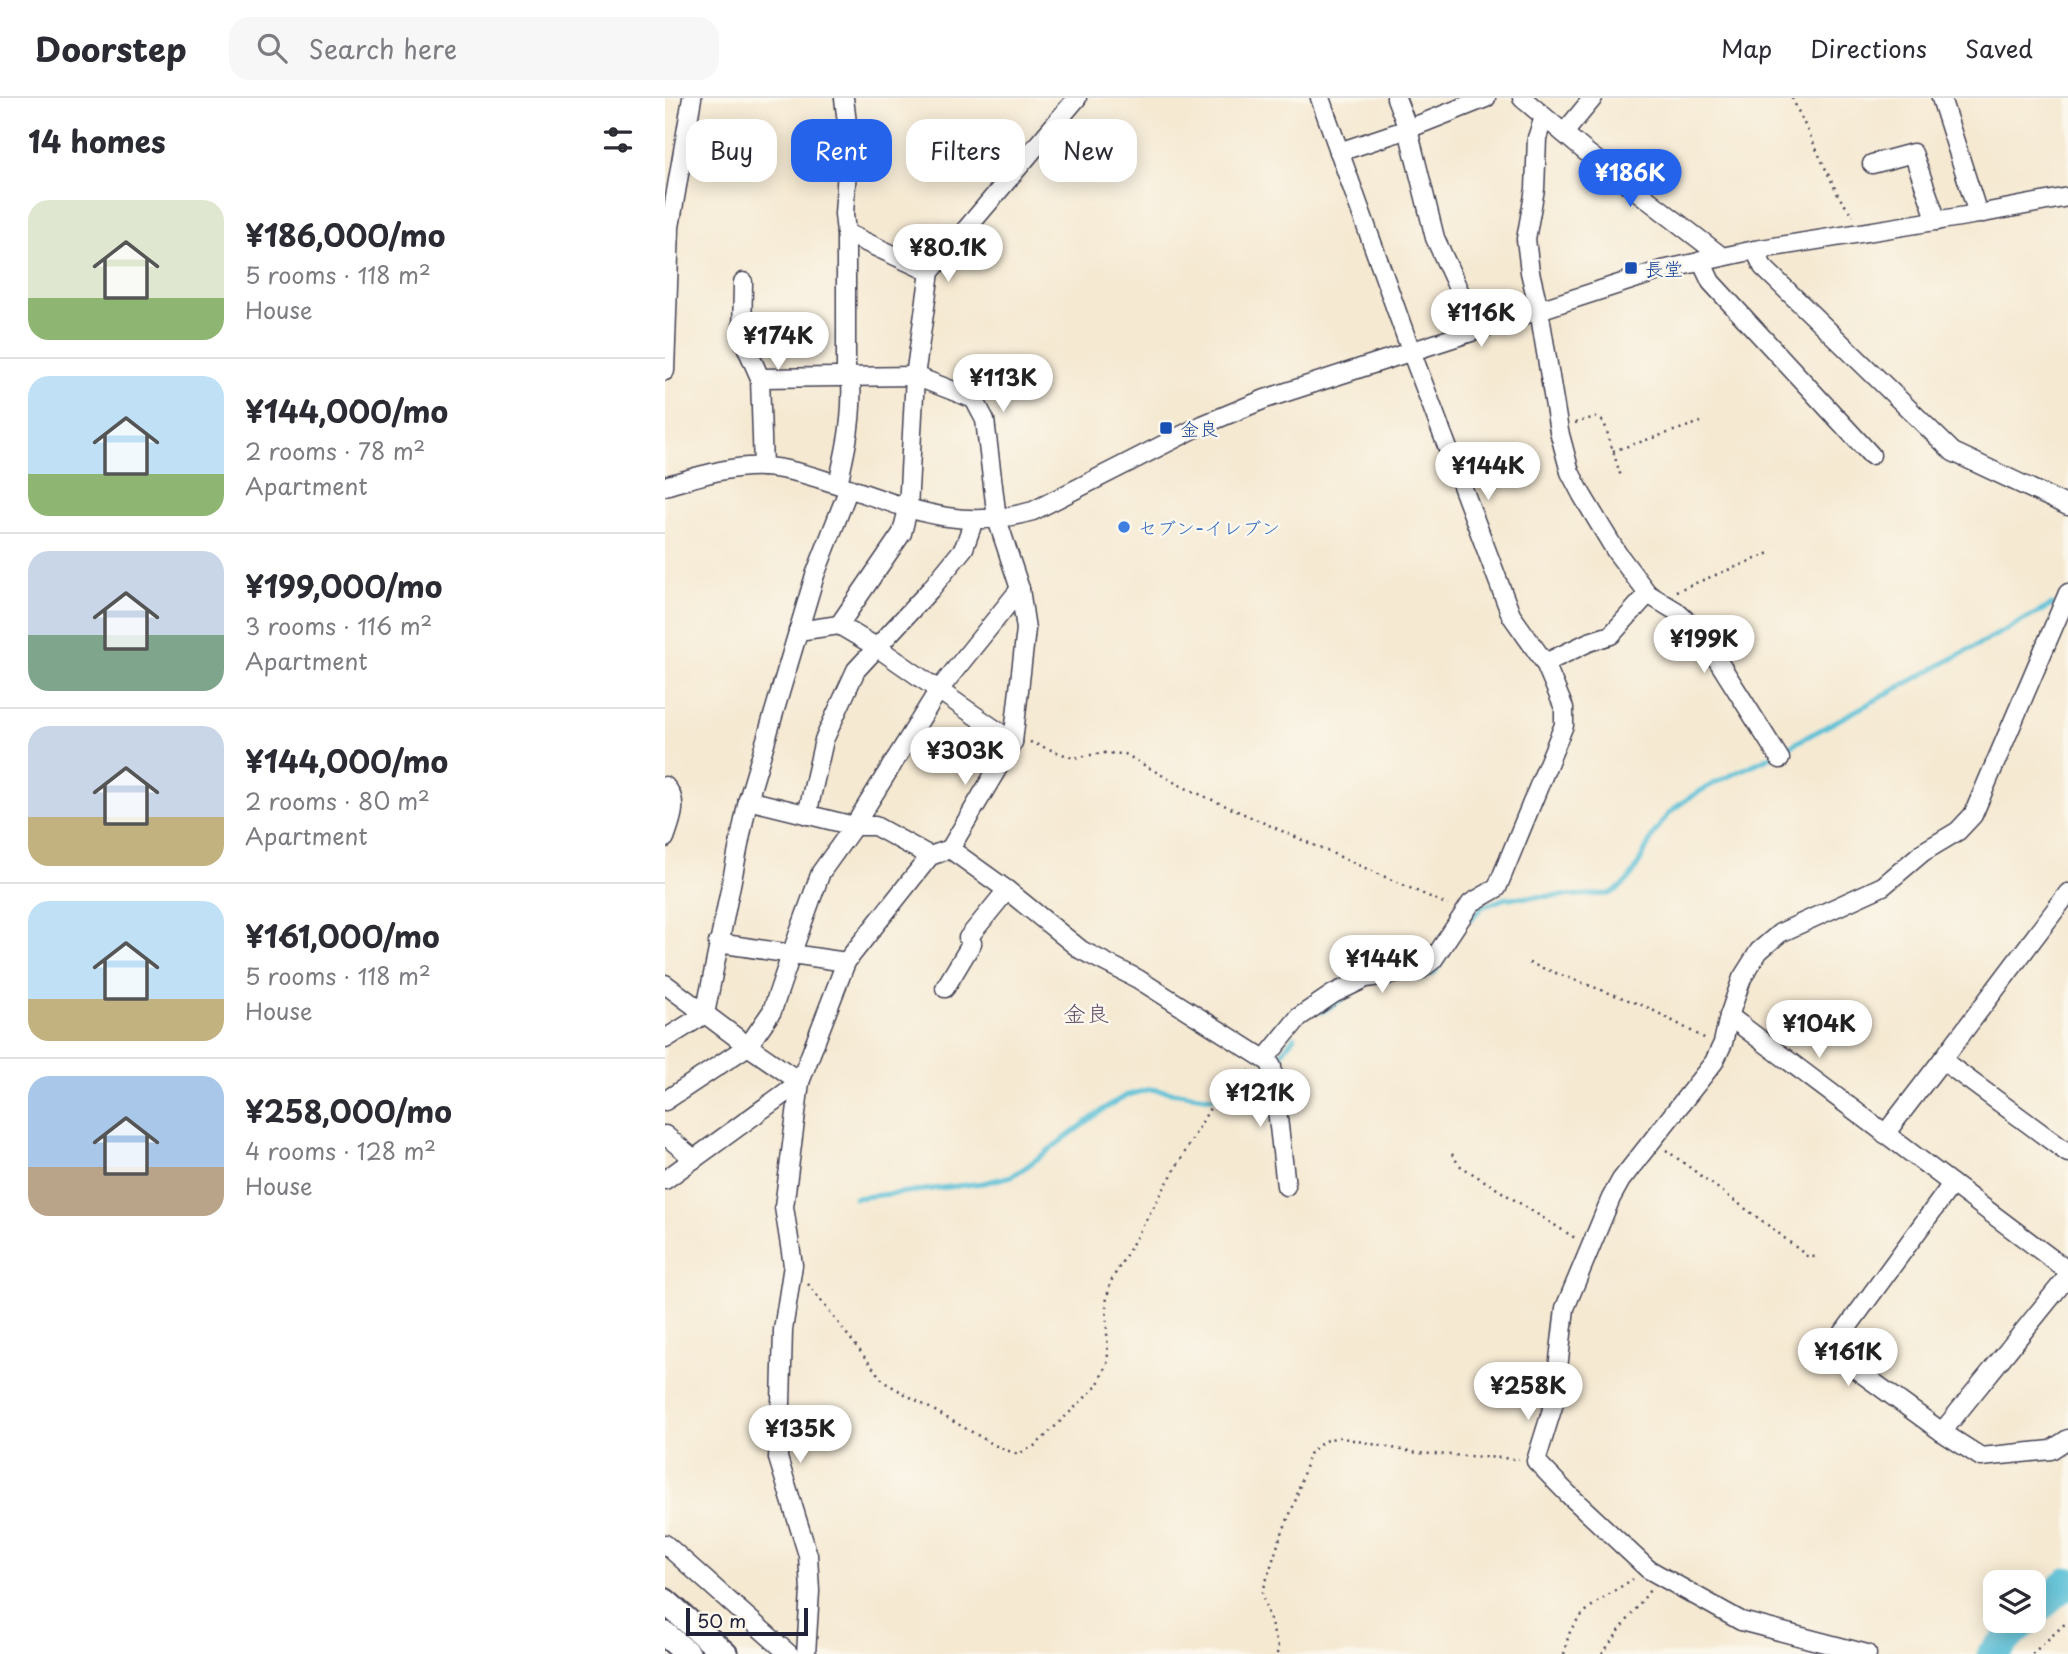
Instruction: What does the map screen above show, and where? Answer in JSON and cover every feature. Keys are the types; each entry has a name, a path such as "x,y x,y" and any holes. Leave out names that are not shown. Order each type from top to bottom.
{"highway":[{"path":"665,1601 725,1654"},
{"path":"665,1634 688,1654"}],"street":[{"path":"665,371 670,227 692,98"},
{"path":"665,1039 705,1014 748,800 844,486 852,400 848,377 846,233 843,214 849,140 844,98"},
{"path":"839,625 902,533 908,509 915,376 930,272 1077,98"},
{"path":"1286,1186 1269,1063 1299,1017 1333,994 1366,978 1420,970 1433,960 1471,903 1497,888 1564,725 1564,708 1545,663 1511,615 1411,351 1320,98"},
{"path":"1396,98 1408,130 1436,238 1477,330"},
{"path":"1339,152 1408,130 1486,98"},
{"path":"1523,98 1721,256"},
{"path":"1565,133 1593,98"},
{"path":"1941,98 1978,214"},
{"path":"1544,117 1537,138 1535,189 1526,239 1529,272 1539,310 1558,428 1570,472 1616,553 1652,595 1676,611 1701,634 1776,752"},
{"path":"1872,164 1913,153 1937,221"},
{"path":"665,486 704,474 745,467 763,467 793,470 908,509 947,519 997,519 1033,511 1200,426 1254,404 1663,270 1721,256 2068,197"},
{"path":"846,233 930,272"},
{"path":"1755,250 1763,267 1953,452 2068,506"},
{"path":"1701,261 1711,282 1871,455"},
{"path":"743,282 742,337 759,378 763,467"},
{"path":"759,378 915,376 974,399 985,420 997,519 1020,589 1026,629 1014,739 950,849 930,856 846,962 800,1082 784,1207 793,1265 783,1330 778,1458 808,1555 810,1591 806,1654"},
{"path":"807,815 824,740 856,670 930,590 964,548 974,520"},
{"path":"665,1101 748,1046 772,1012 821,872 854,826 938,691 1020,589"},
{"path":"1867,1654 1741,1621 1654,1573 1536,1461 1554,1403 1565,1308 1611,1198 1621,1180 1714,1062 1742,978 1759,951 1780,933 1883,886 1923,852 1958,831 1973,815 2068,593"},
{"path":"1545,663 1589,642 1611,635 1652,595"},
{"path":"798,631 839,625 1014,739"},
{"path":"665,786 673,799 674,810 665,838"},
{"path":"748,800 854,826 875,826 930,856"},
{"path":"950,849 1007,890 1081,950 1138,979 1269,1063"},
{"path":"945,988 972,943 968,938 1007,890"},
{"path":"1885,1134 2068,893"},
{"path":"718,943 846,962"},
{"path":"665,984 800,1082"},
{"path":"1729,1016 2068,1274 1942,1432"},
{"path":"1941,1060 2068,1153"},
{"path":"665,1180 800,1082"},
{"path":"665,1135 695,1159"},
{"path":"1952,1184 1840,1336 1842,1349 1850,1365 1981,1457 2051,1450 2068,1439"},
{"path":"665,1544 789,1654"}],"path":[{"path":"1792,98 1839,197 1852,214 1861,233"},
{"path":"1558,428 1595,417 1604,422 1621,477"},
{"path":"1613,451 1702,422"},
{"path":"1652,595 1690,586 1770,553"},
{"path":"1014,739 1073,758 1103,753 1125,754 1179,785 1464,912"},
{"path":"1529,963 1647,1007 1721,1047"},
{"path":"793,1265 884,1382 1000,1448 1018,1454 1036,1446 1097,1386 1108,1361 1106,1303 1110,1283 1210,1108 1224,1090 1269,1063"},
{"path":"1652,1140 1807,1256 1815,1257"},
{"path":"1452,1154 1459,1165 1590,1248"},
{"path":"1277,1654 1279,1647 1262,1594 1309,1454 1324,1441 1338,1437 1417,1453 1536,1461"},
{"path":"1564,1654 1569,1634 1577,1621 1595,1604 1654,1573"},
{"path":"1602,1654 1654,1573"},
{"path":"2032,1654 2068,1621"}],"waterway":[{"path":"1781,751 2052,605"},
{"path":"1470,920 1482,907 1506,898 1609,894 1632,875 1656,831 1670,812 1707,787 1772,756"},
{"path":"1419,979 1434,973 1443,960"},
{"path":"1322,1012 1346,997"},
{"path":"1274,1063 1294,1037"},
{"path":"1223,1100 1228,1101 1267,1069"},
{"path":"855,1198 983,1183 1012,1176 1125,1096 1150,1089 1212,1098"},
{"path":"2046,1602 2068,1582"},
{"path":"1992,1654 2014,1633"}],"place":[{"name":"長堂","path":"1631,268"},
{"name":"金良","path":"1166,428"},
{"name":"セブン-イレブン","path":"1124,527"}],"district":[{"name":"金良","path":"1086,1012"}]}
